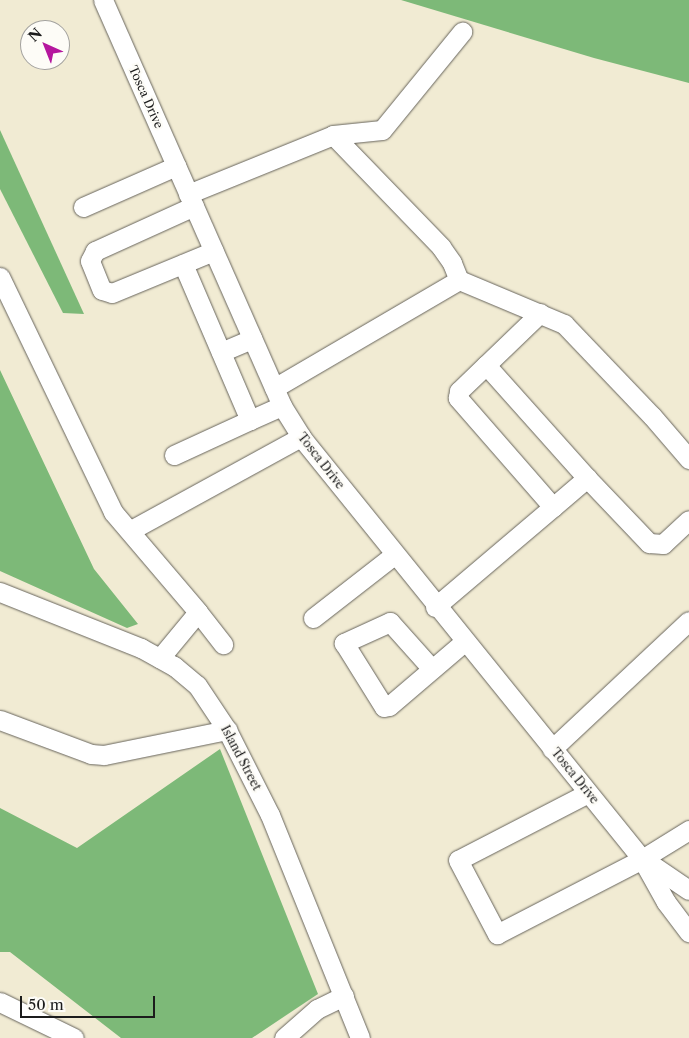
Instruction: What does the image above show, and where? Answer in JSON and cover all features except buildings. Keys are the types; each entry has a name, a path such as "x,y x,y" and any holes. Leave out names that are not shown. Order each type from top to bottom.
{"street":[{"name":"Tosca Drive","path":"103,0 282,406 301,437 435,607 642,859 666,902 689,932"},
{"path":"214,252 107,294 102,290 90,261 95,251 191,200 333,135 382,130 462,32"},
{"path":"333,135 448,255 459,280 540,313 574,333 689,459"},
{"path":"82,207 176,166"},
{"path":"183,264 250,420"},
{"path":"0,277 107,502 223,644"},
{"path":"274,388 459,280"},
{"path":"210,325 240,312"},
{"path":"540,313 458,391 458,398 553,507"},
{"path":"221,352 252,339"},
{"path":"486,365 587,478 649,543 663,544 689,520"},
{"path":"174,455 282,406"},
{"path":"131,530 301,437"},
{"path":"435,607 587,478"},
{"path":"313,618 394,555"},
{"name":"Island Street","path":"0,592 141,648 160,658 197,685 227,730 270,815 360,1038"},
{"path":"160,658 198,612"},
{"path":"552,749 689,621"},
{"path":"432,669 390,622 344,643 384,706 432,669 464,642"},
{"path":"0,720 91,754 104,755 227,730"},
{"path":"588,793 458,860 492,929 502,934 642,859 689,830"},
{"name":"Tosca Drive","path":"642,859 689,890"},
{"path":"284,1038 317,1010 344,996"},
{"path":"0,1002 74,1038"}],"green space":[{"path":"401,0 689,0 689,83 594,58"},
{"path":"0,130 84,314 63,313 0,189"},
{"path":"0,370 94,569 138,624 127,628 0,571"},
{"path":"220,749 318,994 252,1038 121,1038 10,952 0,952 0,808 77,848"}]}
